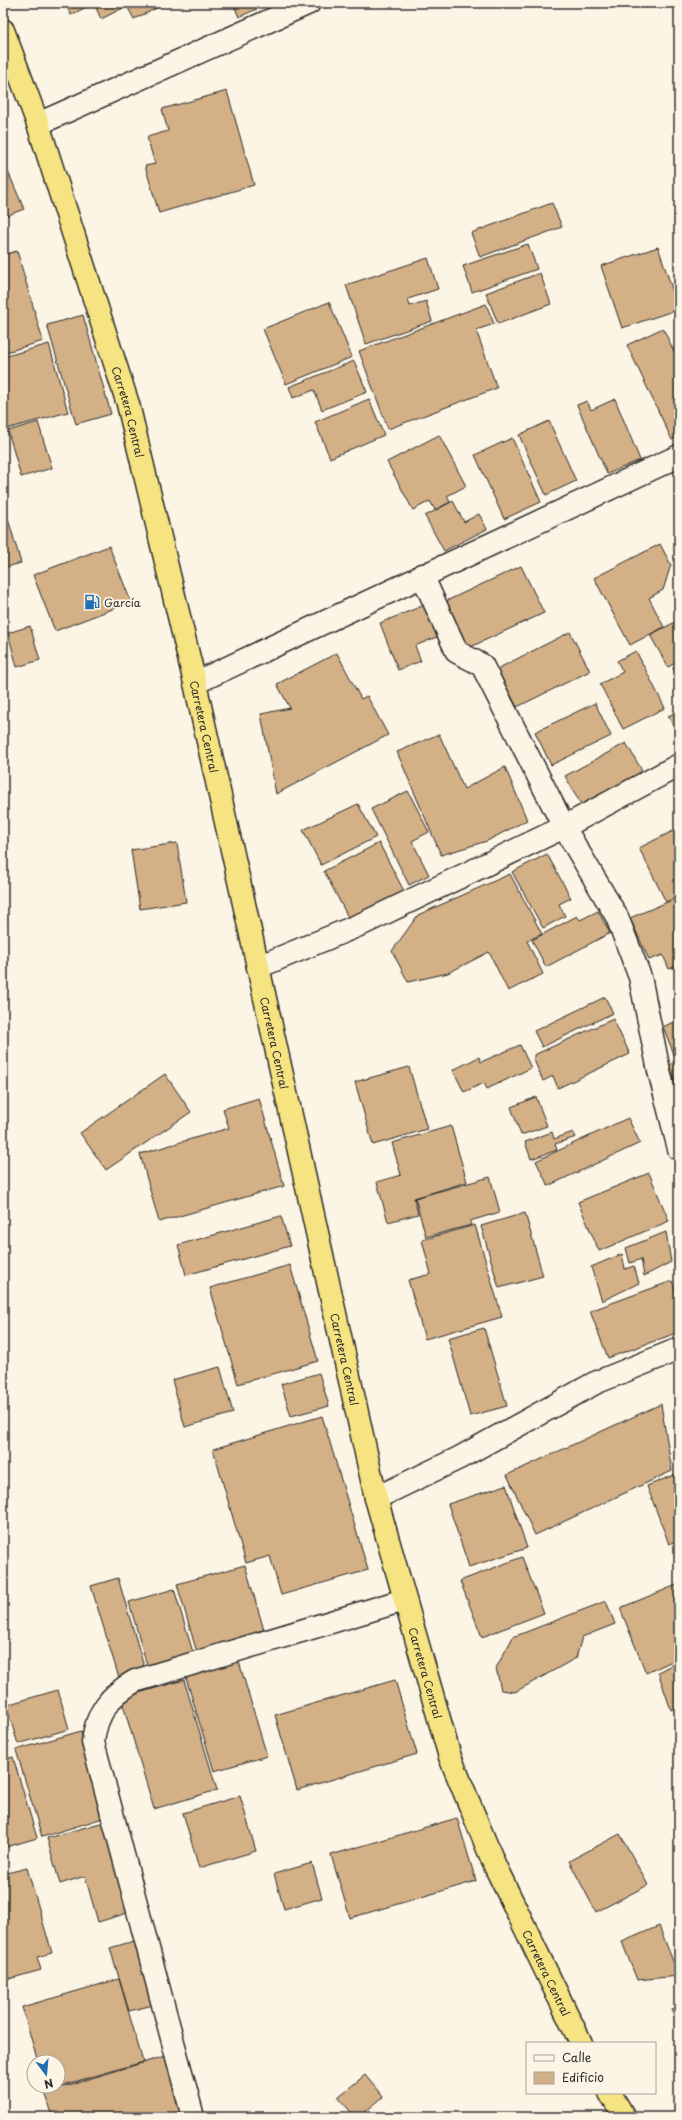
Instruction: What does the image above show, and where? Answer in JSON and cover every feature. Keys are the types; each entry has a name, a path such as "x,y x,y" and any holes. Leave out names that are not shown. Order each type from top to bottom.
{"highway":[{"name":"Carretera Central","path":"3,30 38,124 128,404 195,683 376,1498 404,1600 450,1757 495,1866 581,2042"},
{"path":"611,2094 624,2117"}],"street":[{"path":"38,124 309,3"},
{"path":"195,683 679,456"},
{"path":"422,576 457,652 482,665 564,827 617,917 640,977 659,1071 679,1149"},
{"path":"258,967 364,922 564,827 679,765"},
{"path":"376,1498 459,1458 595,1383 679,1349"},
{"path":"192,2117 93,1742 98,1717 114,1696 135,1681 404,1600"}],"building":[{"path":"65,3 94,3 71,15"},
{"path":"94,3 167,3 134,19 127,6 101,19"},
{"path":"233,3 270,3 239,17"},
{"path":"227,91 254,185 159,213 145,166 155,164 147,137 168,131 162,109"},
{"path":"3,160 24,209 3,217"},
{"path":"552,203 562,227 480,257 471,233"},
{"path":"528,244 537,269 472,292 463,266"},
{"path":"658,247 679,309 622,328 601,266"},
{"path":"17,251 43,341 3,353 3,255"},
{"path":"428,258 438,289 408,299 410,306 426,301 432,321 366,344 346,285"},
{"path":"540,273 551,304 498,324 486,293"},
{"path":"329,302 352,357 286,384 263,329"},
{"path":"486,304 494,324 476,330 497,388 388,429 359,351"},
{"path":"83,315 111,414 76,424 47,325"},
{"path":"663,328 679,362 679,436 672,440 627,345"},
{"path":"49,344 68,412 3,430 3,357"},
{"path":"354,361 367,392 322,410 314,390 293,398 289,387"},
{"path":"369,399 384,435 330,458 315,422"},
{"path":"615,399 640,460 607,474 577,405 587,401 591,410"},
{"path":"549,421 576,481 546,495 519,435"},
{"path":"38,422 52,468 21,477 8,431"},
{"path":"439,435 466,486 447,496 450,502 435,510 430,501 413,510 387,462"},
{"path":"512,438 541,502 504,519 475,455"},
{"path":"453,501 464,522 479,514 487,529 444,551 425,516"},
{"path":"6,512 21,563 3,568 3,513"},
{"path":"660,544 671,565 663,590 649,598 664,627 630,645 594,578"},
{"path":"109,546 131,602 55,631 33,575"},
{"path":"521,566 544,613 466,649 444,602"},
{"path":"427,604 439,636 415,646 421,661 398,670 380,623"},
{"path":"679,620 679,661 668,667 650,635"},
{"path":"30,626 40,660 17,667 8,633"},
{"path":"570,632 590,671 517,707 497,669"},
{"path":"636,651 665,708 623,729 600,684 623,672 617,661"},
{"path":"337,653 361,699 367,696 388,735 276,794 261,714 290,708 277,684"},
{"path":"679,665 679,681 673,668"},
{"path":"595,703 611,736 551,765 535,732"},
{"path":"679,711 679,737 668,716"},
{"path":"439,734 464,789 505,767 527,820 487,841 441,855 397,752"},
{"path":"626,743 644,774 582,806 565,776"},
{"path":"408,791 429,832 412,841 429,875 409,885 371,809"},
{"path":"358,804 376,837 321,865 303,830"},
{"path":"679,828 679,896 666,902 639,848"},
{"path":"177,843 186,902 140,909 131,850"},
{"path":"379,843 405,893 350,921 324,871"},
{"path":"547,854 571,898 559,904 565,916 543,928 512,872"},
{"path":"510,874 542,934 527,941 543,974 508,991 489,952 448,973 408,982 392,951 418,915"},
{"path":"679,897 679,965 669,969 663,955 649,960 630,918"},
{"path":"598,911 610,933 546,967 532,940 577,916 580,920"},
{"path":"605,997 613,1013 542,1047 534,1031"},
{"path":"613,1019 630,1054 558,1088 553,1076 543,1081 534,1060 534,1055"},
{"path":"679,1019 679,1088 669,1066 676,1059 663,1027"},
{"path":"520,1045 531,1068 487,1089 484,1083 464,1092 453,1070 479,1057 481,1062"},
{"path":"409,1067 427,1129 373,1145 355,1082"},
{"path":"165,1074 191,1112 106,1170 80,1133"},
{"path":"536,1097 547,1126 521,1135 511,1107"},
{"path":"259,1098 284,1186 159,1222 140,1154 229,1128 223,1109"},
{"path":"628,1118 640,1143 548,1186 536,1161"},
{"path":"451,1126 467,1182 414,1198 418,1214 388,1222 377,1182 401,1175 392,1143"},
{"path":"552,1132 554,1139 573,1132 576,1137 555,1144 557,1150 531,1159 525,1142"},
{"path":"649,1173 669,1221 599,1251 578,1202"},
{"path":"490,1177 500,1212 470,1221 471,1225 426,1237 415,1198"},
{"path":"525,1213 543,1276 499,1288 481,1226"},
{"path":"281,1216 290,1246 186,1275 178,1245"},
{"path":"475,1225 502,1317 425,1339 408,1280 431,1274 422,1240"},
{"path":"666,1232 671,1262 644,1276 641,1259 630,1263 626,1248"},
{"path":"622,1254 625,1269 634,1266 639,1283 602,1301 591,1267"},
{"path":"290,1265 318,1361 238,1384 210,1288"},
{"path":"672,1281 679,1300 679,1332 608,1358 590,1311"},
{"path":"484,1328 507,1406 470,1416 448,1338"},
{"path":"220,1367 233,1413 185,1427 172,1380"},
{"path":"319,1373 329,1406 291,1416 281,1384"},
{"path":"661,1404 672,1471 535,1535 507,1475"},
{"path":"322,1416 368,1570 281,1595 270,1556 246,1563 213,1449"},
{"path":"679,1473 679,1540 669,1544 647,1486"},
{"path":"506,1485 527,1548 469,1567 448,1504"},
{"path":"522,1557 544,1613 482,1637 460,1581"},
{"path":"245,1565 266,1637 198,1656 177,1584"},
{"path":"118,1578 145,1670 119,1678 91,1586"},
{"path":"679,1584 679,1658 646,1673 620,1608"},
{"path":"174,1589 195,1659 149,1672 129,1602"},
{"path":"606,1601 615,1624 582,1637 576,1658 515,1692 501,1690 496,1668 513,1637"},
{"path":"236,1652 267,1756 214,1771 183,1668"},
{"path":"679,1661 679,1707 671,1710 658,1672"},
{"path":"184,1680 217,1790 154,1809 121,1698"},
{"path":"395,1680 417,1754 297,1790 275,1715"},
{"path":"58,1690 69,1729 18,1744 6,1705"},
{"path":"81,1731 106,1817 42,1837 16,1750"},
{"path":"13,1757 37,1838 3,1848 3,1760"},
{"path":"240,1796 256,1851 199,1868 183,1813"},
{"path":"457,1818 476,1881 350,1918 331,1855"},
{"path":"104,1822 131,1912 98,1922 85,1876 60,1884 47,1838"},
{"path":"620,1834 648,1885 596,1912 569,1861"},
{"path":"312,1863 322,1898 284,1909 274,1874"},
{"path":"27,1868 52,1953 37,1957 41,1970 9,1979 5,1967 3,1968 3,1874"},
{"path":"659,1926 679,1976 637,1980 622,1942"},
{"path":"134,1941 153,2005 129,2011 110,1948"},
{"path":"119,1979 143,2062 66,2084 66,2054 36,2054 22,2007"},
{"path":"679,2006 679,2026 671,2010"},
{"path":"169,2055 187,2117 53,2117 46,2094 66,2094 66,2086"},
{"path":"365,2075 383,2097 359,2117 355,2117 338,2097"}],"place":[{"name":"García","path":"92,602"}]}
